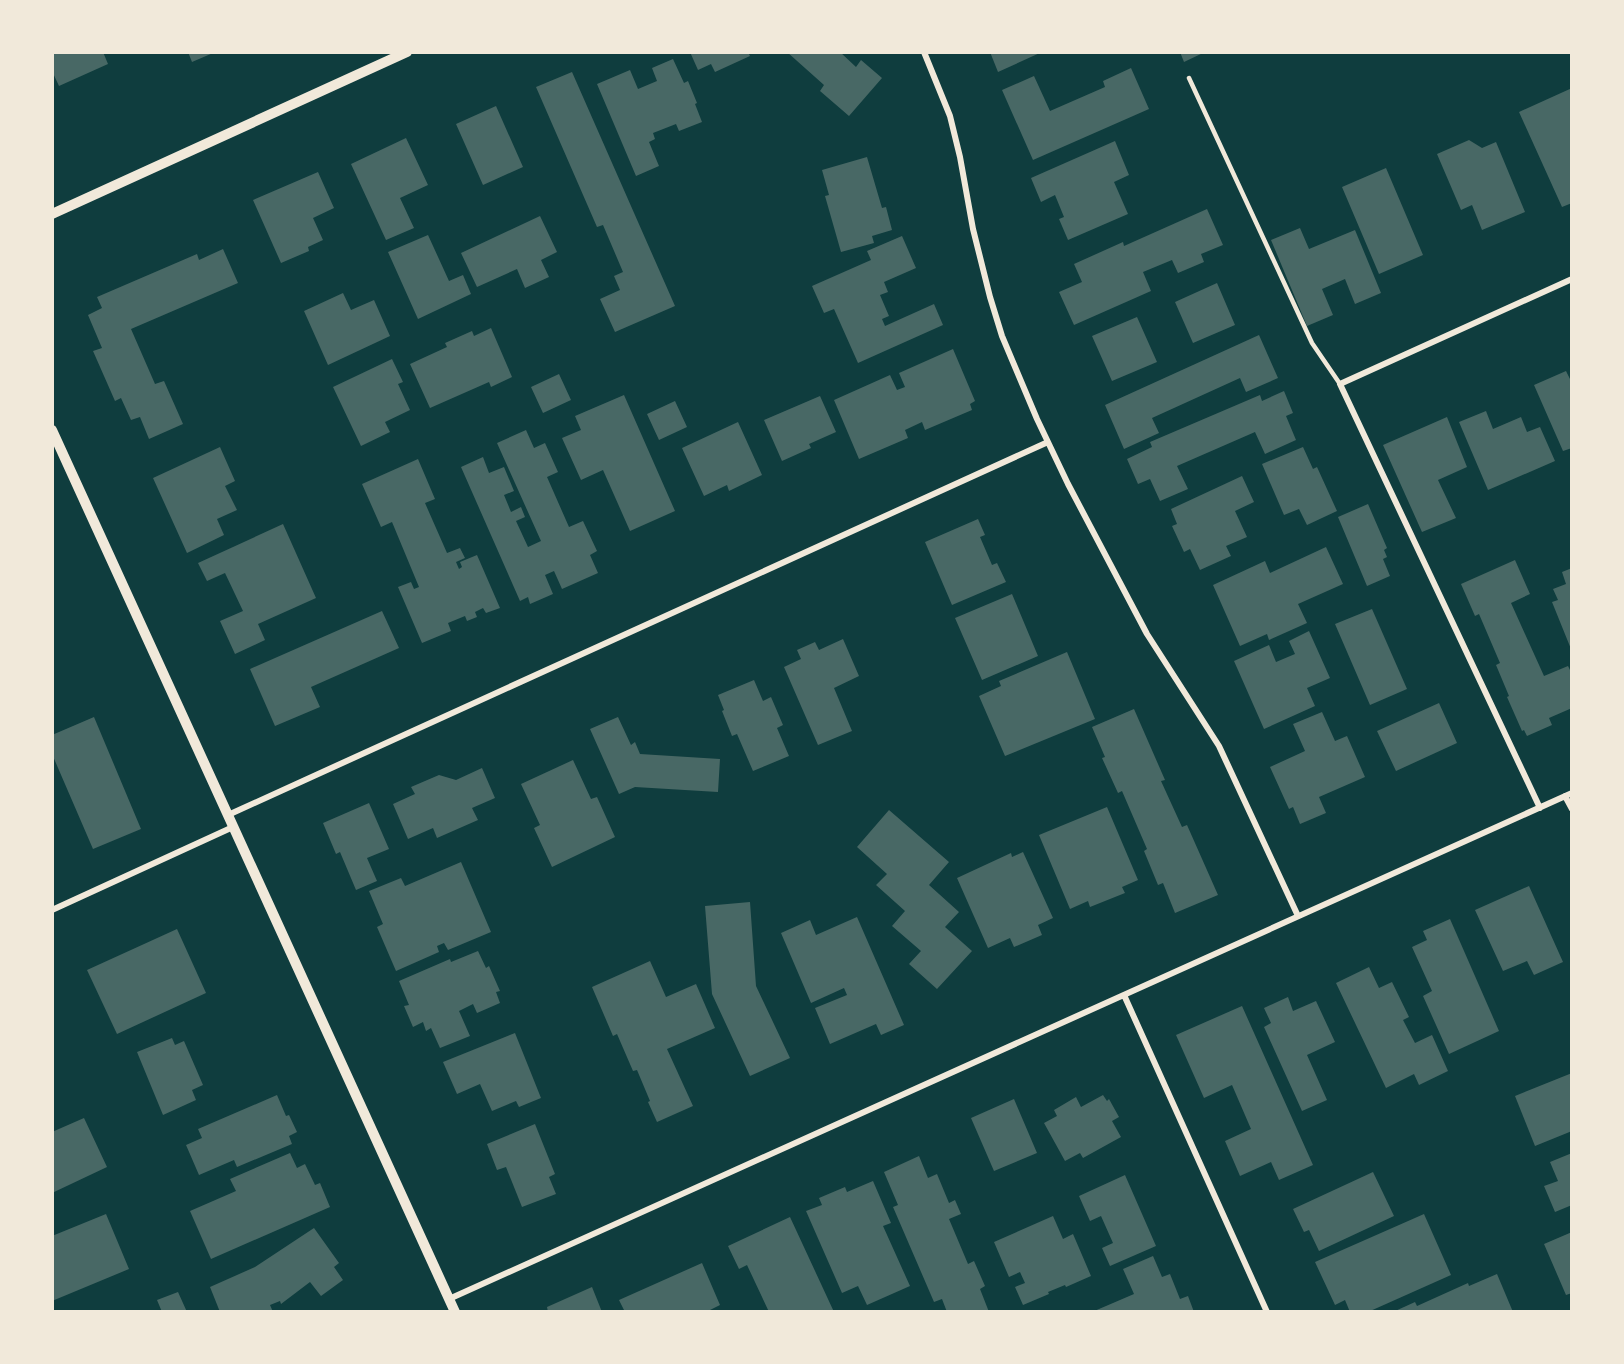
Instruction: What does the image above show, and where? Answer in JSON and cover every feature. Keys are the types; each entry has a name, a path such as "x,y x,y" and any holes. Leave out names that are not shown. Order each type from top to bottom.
{"street":[{"path":"52,214 407,52"},
{"path":"924,52 950,116 960,157 972,228 1002,336 1068,484 1147,634 1219,746 1298,916"},
{"path":"1540,808 1340,384 1572,279"},
{"path":"52,430 455,1311"},
{"path":"228,816 1048,442"},
{"path":"449,1299 1569,795 1572,809"},
{"path":"52,910 233,826"},
{"path":"1124,995 1267,1311"}],"lane":[{"path":"1190,78 1312,343 1340,384"}],"building":[{"path":"52,52 103,52 108,64 59,86 52,71"},
{"path":"188,52 213,52 213,53 192,62"},
{"path":"690,52 748,52 750,56 715,72 711,64 698,70"},
{"path":"787,52 840,52 856,67 861,60 882,78 849,116 820,91 824,85"},
{"path":"990,52 1042,52 998,72"},
{"path":"1180,52 1205,52 1184,62"},
{"path":"673,59 684,83 688,81 702,122 679,131 676,124 653,133 655,139 649,142 659,166 636,176 597,84 630,70 638,89 657,81 652,68"},
{"path":"1131,68 1149,109 1033,160 1002,90 1034,76 1050,111 1105,87 1103,81"},
{"path":"572,72 675,306 615,332 600,299 620,290 614,276 623,272 603,225 597,227 536,87"},
{"path":"1572,88 1572,203 1562,207 1519,112"},
{"path":"496,106 523,167 483,185 456,124"},
{"path":"406,138 428,185 400,198 414,228 386,240 351,164"},
{"path":"1469,140 1482,148 1496,142 1525,212 1482,230 1472,205 1461,210 1437,154"},
{"path":"1115,141 1129,175 1114,182 1128,214 1068,240 1059,219 1064,217 1055,195 1041,202 1031,178"},
{"path":"867,157 882,208 886,207 892,230 872,236 874,243 841,252 825,196 829,195 822,170"},
{"path":"1386,168 1423,255 1379,274 1342,187"},
{"path":"318,172 334,208 313,218 323,240 308,247 309,251 281,263 253,200"},
{"path":"1207,209 1223,245 1201,254 1204,262 1178,273 1172,260 1143,272 1151,291 1074,325 1059,292 1082,282 1074,264 1123,242 1124,246"},
{"path":"540,216 557,252 541,260 549,277 525,288 517,269 477,287 461,253"},
{"path":"1300,228 1309,249 1355,230 1381,293 1355,304 1345,279 1322,289 1333,315 1307,326 1271,240"},
{"path":"428,235 449,281 463,275 471,294 418,319 388,252"},
{"path":"902,236 916,268 884,282 888,292 880,295 889,316 882,319 885,326 934,304 943,325 858,363 834,309 824,313 812,286 871,260 867,251"},
{"path":"223,249 238,283 131,329 155,384 164,381 183,424 149,439 140,417 131,420 121,398 115,401 93,351 102,348 88,315 102,308 97,297 197,254 199,260"},
{"path":"1217,283 1235,325 1193,343 1175,302"},
{"path":"343,293 351,310 374,300 390,336 328,365 304,311"},
{"path":"1137,317 1157,362 1112,381 1092,336"},
{"path":"491,328 512,377 491,387 489,382 430,408 410,364 447,347 445,343 472,331 474,336"},
{"path":"1259,335 1278,378 1246,392 1240,378 1152,418 1159,433 1124,449 1105,405"},
{"path":"953,349 975,401 970,404 972,410 925,430 922,422 905,430 908,438 859,459 834,400 890,375 897,390 905,387 899,373"},
{"path":"392,359 403,382 398,384 410,410 385,422 390,432 361,446 333,387"},
{"path":"1566,371 1572,383 1572,448 1563,451 1534,385"},
{"path":"559,374 571,400 543,413 531,387"},
{"path":"1284,391 1293,413 1286,416 1296,440 1265,454 1255,432 1177,466 1188,489 1160,501 1150,479 1138,484 1127,459 1152,447 1150,442 1260,395 1262,401"},
{"path":"624,395 675,511 630,531 603,470 581,480 562,438 581,430 575,416"},
{"path":"820,396 836,432 809,444 811,448 782,461 764,420"},
{"path":"675,401 687,427 659,440 647,414"},
{"path":"1486,411 1493,429 1521,417 1527,432 1540,427 1555,461 1488,490 1459,422"},
{"path":"1447,417 1467,467 1438,480 1456,518 1422,532 1383,445"},
{"path":"738,422 762,475 729,491 727,485 704,496 682,448"},
{"path":"526,430 534,448 545,443 558,472 547,477 569,527 583,521 597,551 590,555 598,573 562,589 554,571 545,575 553,594 530,604 528,597 520,601 461,467 483,457 489,473 504,467 514,491 504,495 511,512 521,507 525,517 516,521 528,547 541,541 497,443"},
{"path":"220,447 235,481 225,486 237,510 217,519 224,535 187,553 153,478"},
{"path":"1303,447 1313,469 1317,467 1337,511 1307,525 1299,509 1284,515 1262,464"},
{"path":"418,459 435,499 425,503 447,553 460,548 465,558 456,562 459,569 462,567 460,562 477,555 500,608 486,613 483,608 475,612 477,617 467,621 465,616 448,623 451,631 422,643 398,587 411,582 414,589 419,587 392,522 381,527 362,484"},
{"path":"1242,476 1254,502 1235,511 1247,537 1226,546 1231,556 1200,570 1190,549 1184,552 1172,526 1177,524 1171,509"},
{"path":"1368,504 1387,548 1384,550 1387,557 1383,559 1390,576 1367,586 1338,517"},
{"path":"978,519 985,535 980,537 992,565 997,563 1006,582 952,605 925,542"},
{"path":"283,524 316,598 258,624 265,640 235,654 220,621 243,611 225,573 207,581 198,563"},
{"path":"1326,547 1343,584 1298,604 1307,623 1269,640 1267,634 1240,646 1213,585 1265,561 1270,573"},
{"path":"1515,560 1530,594 1511,603 1544,676 1568,666 1572,674 1572,708 1549,718 1552,725 1527,736 1524,730 1522,731 1507,697 1509,696 1496,665 1500,663 1479,614 1475,616 1461,584"},
{"path":"1572,568 1571,649 1552,602 1558,600 1553,589 1566,584 1562,572"},
{"path":"1012,594 1038,656 982,680 955,618"},
{"path":"1372,609 1407,689 1370,705 1335,624"},
{"path":"382,611 399,648 311,687 320,707 275,726 250,669"},
{"path":"1309,631 1330,678 1307,688 1315,706 1264,729 1234,661 1269,645 1276,662 1295,654 1289,641"},
{"path":"843,639 859,676 834,688 852,731 818,745 784,667 801,659 797,650 815,642 819,650"},
{"path":"1067,652 1095,719 1005,756 979,696 1001,686 999,681"},
{"path":"754,680 763,701 771,697 783,725 777,728 789,756 753,771 737,734 732,736 718,695"},
{"path":"1439,703 1457,743 1396,771 1377,731"},
{"path":"1134,709 1165,780 1161,781 1182,827 1187,825 1218,895 1175,913 1163,883 1158,885 1144,851 1147,849 1122,791 1118,793 1102,758 1105,757 1092,727"},
{"path":"1322,712 1335,741 1347,736 1365,777 1319,797 1326,813 1300,824 1293,807 1289,809 1270,767 1305,751 1293,724"},
{"path":"94,717 141,829 93,849 52,754 52,735"},
{"path":"618,717 631,745 635,742 640,754 720,759 718,792 635,787 619,794 590,729"},
{"path":"573,760 591,799 597,797 615,837 552,867 534,828 540,825 521,784"},
{"path":"482,768 495,798 472,808 478,820 437,838 433,828 408,839 393,804 415,794 411,787 439,775 456,780"},
{"path":"369,803 389,849 367,858 377,881 356,890 340,852 336,854 323,823"},
{"path":"1107,807 1138,880 1122,887 1125,893 1090,907 1088,901 1070,909 1039,835"},
{"path":"889,810 949,862 929,885 959,912 945,927 972,951 937,989 909,964 921,951 892,926 905,911 876,885 887,874 857,847"},
{"path":"1023,852 1053,918 1038,925 1042,935 1014,947 1010,938 988,948 957,878 1011,853 1012,857"},
{"path":"461,862 491,932 448,950 444,943 437,946 439,952 396,971 377,927 383,924 369,891 401,878 405,886"},
{"path":"1529,886 1563,962 1534,975 1527,961 1503,971 1475,910"},
{"path":"750,902 756,986 790,1058 750,1076 712,994 705,906"},
{"path":"857,917 904,1025 881,1035 876,1024 830,1044 815,1008 847,995 844,988 811,1003 781,933 810,920 816,935"},
{"path":"1450,919 1499,1031 1449,1054 1423,996 1432,991 1412,947 1427,940 1423,931"},
{"path":"177,929 206,993 117,1034 87,970"},
{"path":"478,951 486,968 489,966 500,991 496,992 500,1003 477,1013 473,1004 459,1011 470,1036 440,1048 431,1028 426,1031 423,1022 413,1027 404,1006 409,1005 399,981 450,959 451,962"},
{"path":"650,961 666,997 696,984 715,1028 667,1049 693,1106 657,1122 637,1070 633,1071 617,1034 613,1036 592,987"},
{"path":"1369,967 1379,988 1392,982 1409,1017 1403,1020 1415,1043 1432,1035 1448,1071 1419,1085 1414,1074 1386,1088 1336,983"},
{"path":"1288,997 1293,1011 1316,1001 1335,1042 1307,1055 1327,1100 1302,1111 1264,1027 1271,1023 1264,1008"},
{"path":"1242,1006 1313,1165 1279,1180 1271,1162 1240,1176 1225,1141 1251,1129 1232,1085 1204,1098 1176,1035"},
{"path":"515,1033 541,1098 519,1107 516,1101 492,1111 480,1084 457,1094 443,1062"},
{"path":"172,1038 175,1045 184,1041 203,1085 192,1090 196,1100 163,1115 137,1052"},
{"path":"1572,1073 1572,1131 1535,1146 1515,1096"},
{"path":"277,1095 286,1116 289,1115 297,1132 289,1136 292,1144 237,1167 234,1160 199,1175 186,1145 202,1138 198,1129"},
{"path":"1103,1095 1107,1101 1109,1099 1119,1117 1112,1121 1121,1137 1083,1158 1080,1153 1065,1161 1044,1123 1057,1116 1054,1110 1076,1097 1081,1107"},
{"path":"1014,1099 1037,1153 994,1171 971,1118"},
{"path":"84,1118 107,1167 52,1193 52,1132"},
{"path":"535,1124 555,1174 549,1177 556,1194 522,1207 506,1167 497,1170 487,1144"},
{"path":"290,1153 297,1168 305,1164 315,1185 320,1183 330,1207 211,1259 190,1211 236,1191 230,1179"},
{"path":"1572,1153 1572,1205 1555,1212 1544,1186 1558,1181 1550,1162"},
{"path":"919,1156 928,1178 937,1174 949,1203 955,1200 961,1214 949,1219 968,1264 974,1261 985,1286 980,1289 989,1312 947,1312 942,1299 934,1302 893,1207 898,1205 884,1172"},
{"path":"1373,1172 1394,1216 1319,1251 1309,1230 1304,1232 1293,1209"},
{"path":"1125,1175 1156,1246 1110,1266 1102,1248 1113,1243 1101,1216 1090,1221 1079,1196"},
{"path":"873,1181 891,1223 883,1226 910,1286 867,1305 858,1286 842,1293 806,1211 822,1205 819,1198 845,1187 847,1192"},
{"path":"106,1214 129,1269 52,1301 52,1236"},
{"path":"1424,1214 1451,1275 1368,1312 1350,1312 1345,1300 1335,1305 1315,1262"},
{"path":"1053,1216 1063,1239 1073,1234 1091,1276 1048,1292 1049,1294 1023,1305 1015,1287 1025,1283 1020,1272 1009,1277 994,1242"},
{"path":"790,1217 834,1312 769,1312 747,1265 739,1269 728,1246"},
{"path":"314,1228 339,1263 334,1267 343,1280 321,1296 310,1282 281,1304 280,1301 270,1305 273,1312 220,1312 210,1287 255,1267"},
{"path":"1572,1232 1572,1293 1566,1295 1544,1244"},
{"path":"1153,1256 1162,1277 1170,1274 1180,1299 1188,1296 1194,1312 1092,1312 1134,1294 1123,1269"},
{"path":"702,1263 720,1305 706,1312 625,1312 619,1300"},
{"path":"1497,1274 1513,1312 1393,1312 1415,1302 1417,1306 1468,1283 1469,1286"},
{"path":"592,1287 602,1312 548,1312 547,1307"},
{"path":"178,1292 187,1312 162,1312 157,1300"}]}
